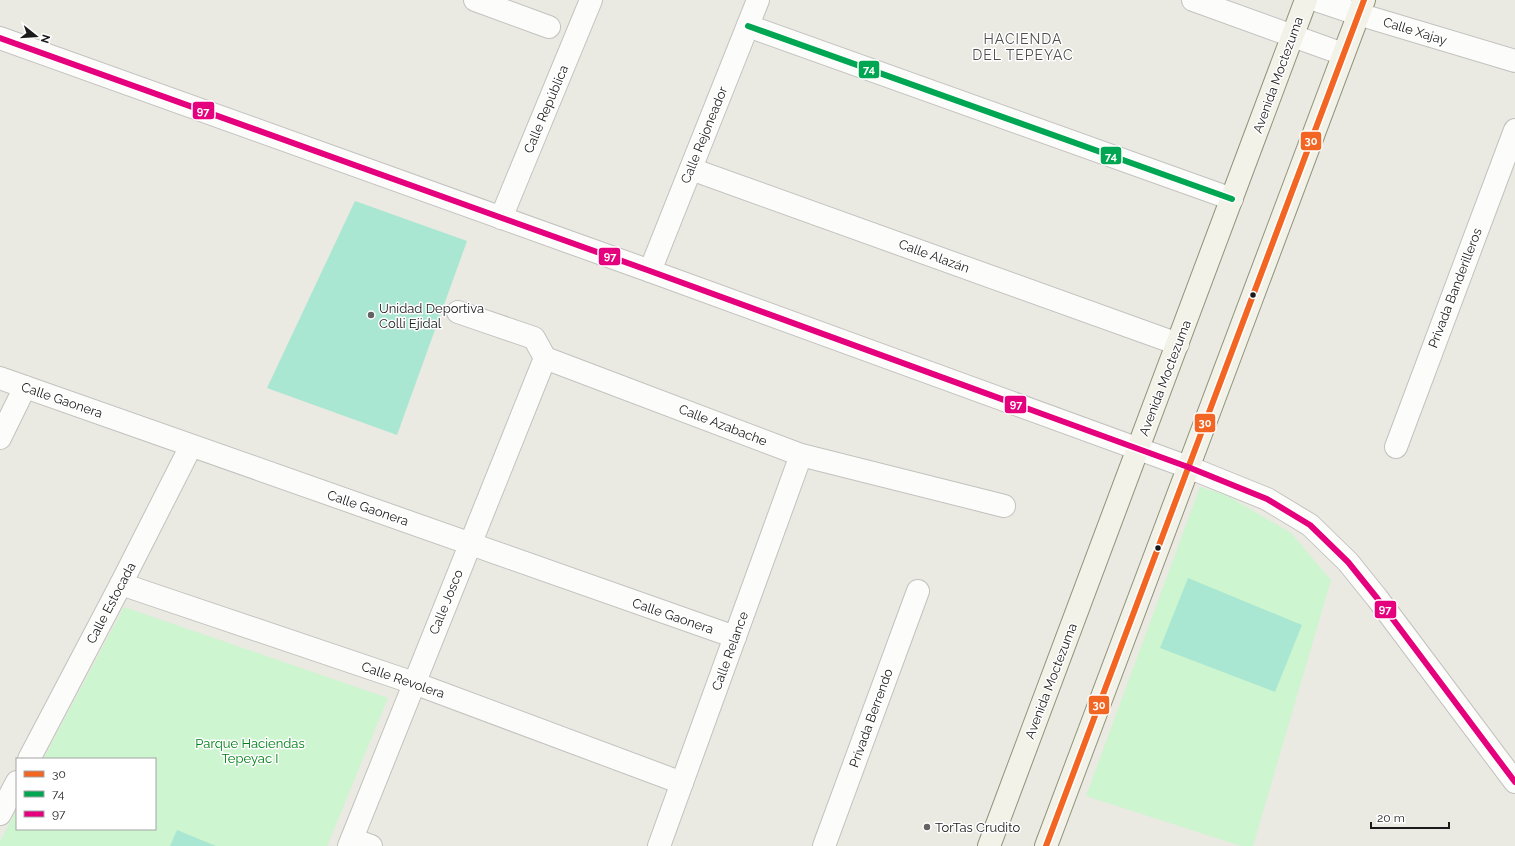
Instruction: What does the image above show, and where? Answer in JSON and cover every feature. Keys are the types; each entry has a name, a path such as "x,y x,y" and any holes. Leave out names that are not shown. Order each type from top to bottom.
{"street":[{"name":"Calle República","path":"501,218 591,0"},
{"name":"Calle Rejoneador","path":"650,270 758,0"},
{"path":"1193,0 1343,54"},
{"name":"Avenida Moctezuma","path":"989,846 1306,0"},
{"name":"Calle Xajay","path":"1316,0 1361,7 1515,61"},
{"path":"488,2 549,27"},
{"path":"1046,846 1361,7"},
{"path":"748,26 1232,198"},
{"path":"0,38 650,270 1188,466 1267,499 1310,525 1348,562 1377,598 1515,782"},
{"name":"Privada Banderilleros","path":"1396,447 1515,130"},
{"name":"Calle Alazán","path":"691,169 1178,344"},
{"path":"458,312 534,338 544,358"},
{"name":"Calle Azabache","path":"544,358 801,455 1004,506"},
{"name":"Calle Josco","path":"357,844 414,684 544,358"},
{"name":"Calle Gaonera","path":"0,378 735,638"},
{"path":"0,438 25,387"},
{"name":"Calle Estocada","path":"30,758 121,584 191,446"},
{"name":"Calle Relance","path":"659,846 801,455"},
{"name":"Calle Revolera","path":"121,584 414,684 682,783"},
{"name":"Privada Berrendo","path":"824,846 918,591"},
{"path":"0,814 16,784"}],"green space":[{"name":"Unidad Deportiva Colli Ejidal","path":"355,201 467,241 397,435 267,388"},
{"path":"1200,487 1226,495 1291,533 1331,580 1253,846 1241,846 1086,796"},
{"path":"1188,578 1302,625 1275,692 1160,648"},
{"name":"Parque Haciendas Tepeyac I","path":"124,607 388,698 327,846 0,846 0,841 16,811 16,830 156,830 156,758 44,758"},
{"path":"177,830 216,846 170,846"}],"transit line":[{"name":"30","path":"1046,846 1364,0"},
{"name":"74","path":"748,26 1232,199"},
{"name":"97","path":"0,38 650,271 1188,467 1267,499 1310,525 1348,562 1377,598 1515,782"}],"place":[{"name":"Unidad Deportiva Colli Ejidal","path":"371,315"},
{"name":"TorTas Crudito","path":"927,827"}],"district":[{"name":"HACIENDA DEL TEPEYAC","path":"1023,48"}]}
